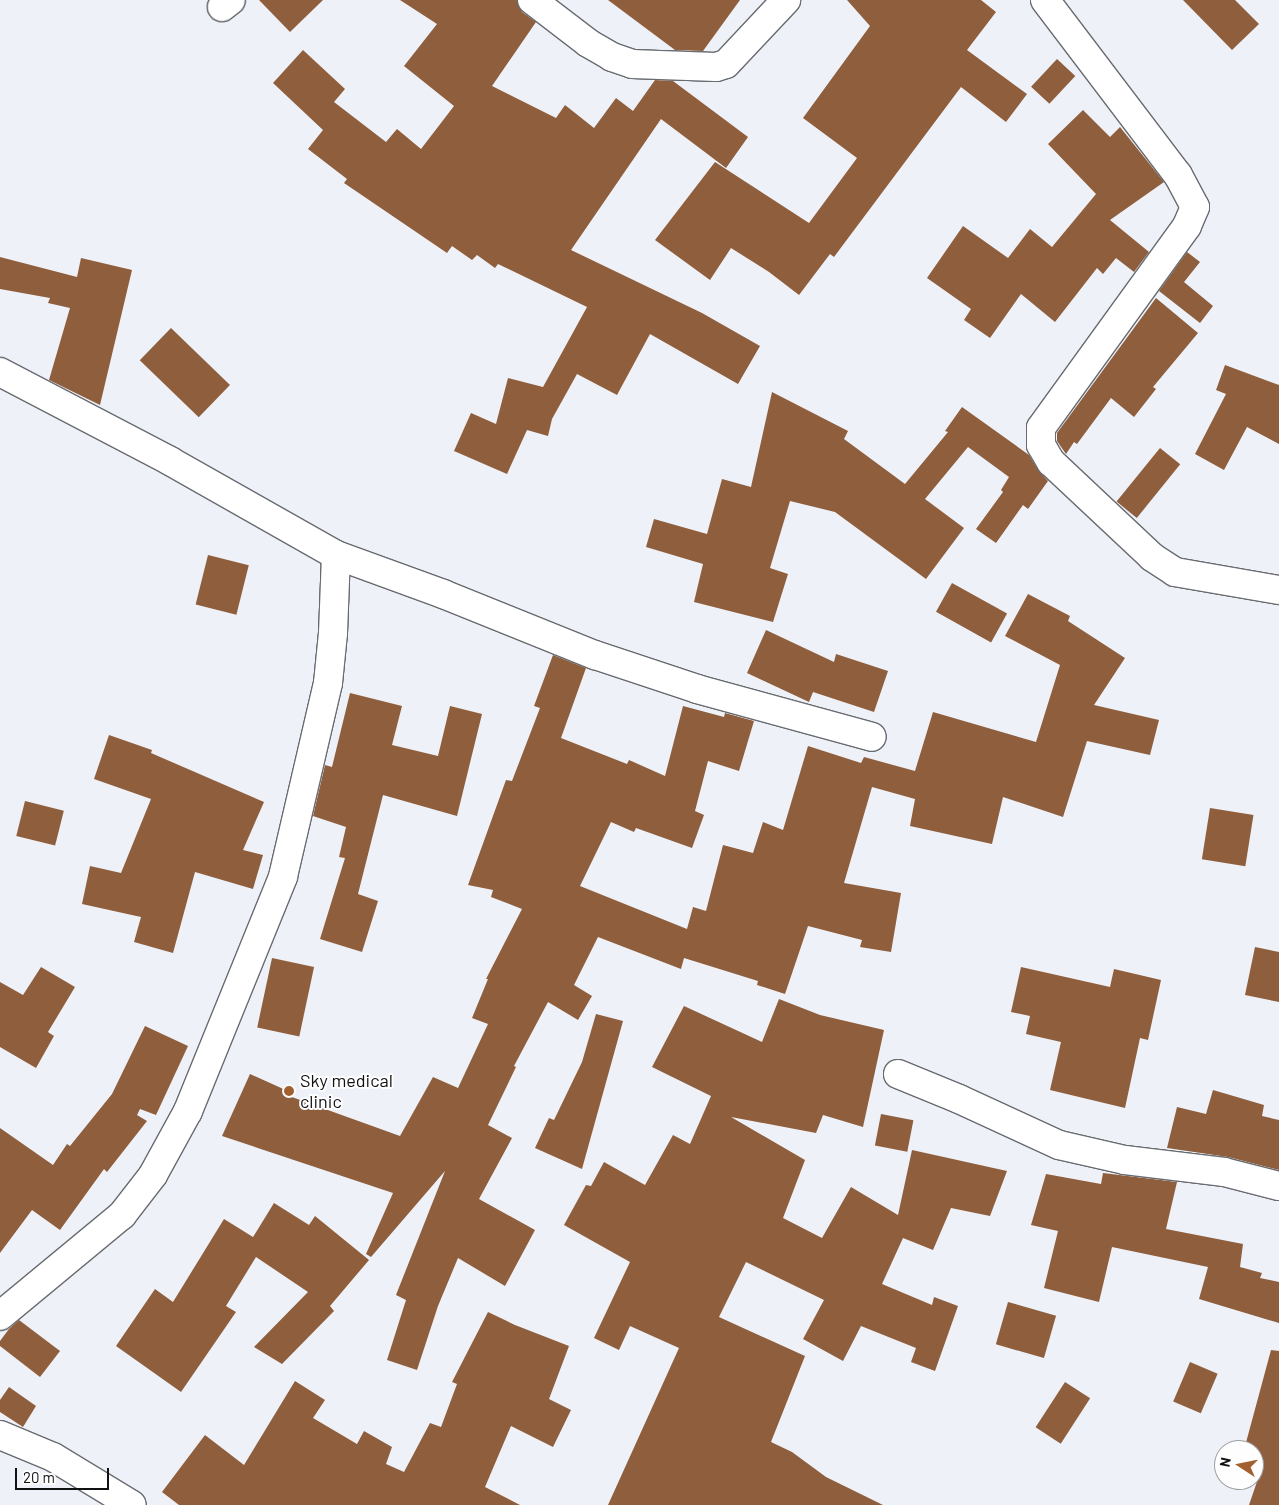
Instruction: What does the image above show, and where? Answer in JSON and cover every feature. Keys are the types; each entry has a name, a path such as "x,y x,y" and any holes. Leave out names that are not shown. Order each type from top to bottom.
{"street":[{"path":"532,0 588,43 612,57 632,64 716,67 726,64 786,0"},
{"path":"1044,0 1178,175 1195,207 1187,226 1041,428 1041,445 1051,462 1152,557 1175,572 1279,590"},
{"path":"0,372 170,461 336,555 443,594 594,655 697,689 872,737"},
{"path":"5,1305 122,1215 153,1175 188,1111 283,877 328,683 333,633 336,555"},
{"path":"898,1074 959,1098 1026,1132 1059,1145 1125,1160 1224,1172 1279,1186"},
{"path":"0,1435 53,1457 132,1505"}],"building":[{"path":"259,0 323,0 290,32"},
{"path":"400,0 517,0 522,12 536,22 492,86 556,118 565,105 594,128 616,98 633,111 655,80 673,81 748,137 726,168 661,119 571,250 702,313 760,346 738,384 650,334 617,395 577,374 552,419 548,436 527,430 507,474 454,451 471,413 496,424 508,378 543,387 587,307 498,264 495,268 477,255 472,260 452,246 447,253 344,183 347,179 308,149 323,130 273,83 303,50 345,89 334,102 386,142 397,129 421,149 454,106 404,66 437,24"},
{"path":"608,0 740,0 703,51 675,50"},
{"path":"847,0 981,0 996,12 967,50 1027,94 1006,122 961,87 834,257 830,254 799,295 769,272 731,248 710,280 655,240 715,162 809,223 857,158 803,118 870,26"},
{"path":"1183,0 1235,0 1259,24 1232,50"},
{"path":"1057,59 1075,76 1049,104 1031,87"},
{"path":"1083,110 1110,137 1120,127 1164,182 1110,220 1149,252 1134,272 1116,258 1103,274 1097,268 1055,322 1021,294 990,338 964,320 971,309 927,278 963,226 1008,258 1030,229 1052,247 1096,194 1048,144"},
{"path":"1187,252 1200,262 1184,282 1213,306 1200,323 1159,291"},
{"path":"0,257 77,277 81,258 132,270 100,405 49,380 70,308 48,303 50,298 0,289"},
{"path":"1156,298 1198,333 1153,387 1156,389 1134,417 1111,398 1077,444 1074,442 1066,454 1057,441 1057,433"},
{"path":"171,328 230,385 199,417 140,360"},
{"path":"1225,365 1279,385 1279,444 1247,427 1224,470 1195,454 1226,394 1216,390"},
{"path":"772,392 848,431 844,439 905,484 948,432 945,431 962,407 1029,455 1038,470 1048,481 1028,509 1023,505 996,543 976,529 1003,492 1001,490 1009,477 968,447 925,499 964,528 926,579 835,512 790,501 770,568 788,574 773,622 694,602 703,564 646,547 654,519 707,534 722,479 751,487"},
{"path":"1160,448 1180,464 1137,518 1117,502"},
{"path":"208,555 249,565 236,615 196,604"},
{"path":"952,583 1007,614 991,642 936,612"},
{"path":"1028,594 1070,616 1068,621 1125,658 1094,705 1159,720 1150,755 1087,741 1063,817 1003,797 992,844 910,826 915,799 872,787 844,883 901,893 891,952 860,947 862,940 808,926 785,994 757,985 758,981 684,958 681,969 598,937 574,985 592,996 578,1020 548,1002 514,1066 516,1067 488,1125 512,1138 479,1199 535,1230 505,1286 458,1258 438,1306 417,1370 387,1360 406,1300 396,1295 445,1171 371,1257 366,1254 393,1193 222,1136 250,1074 290,1092 289,1096 400,1136 433,1077 458,1088 488,1024 472,1018 488,979 486,979 522,909 491,897 493,890 468,885 506,780 512,781 540,708 534,706 553,655 586,668 561,738 627,764 629,760 665,776 683,706 724,717 725,713 754,721 739,771 708,761 695,811 704,815 692,848 636,828 634,832 611,822 580,886 687,929 693,907 706,911 723,845 753,853 763,822 783,830 808,746 861,763 864,757 915,771 933,712 1036,742 1060,665 1005,636"},
{"path":"766,630 834,662 836,654 888,671 874,712 813,692 809,702 747,673"},
{"path":"350,693 402,706 392,745 438,756 450,706 482,714 457,816 383,795 358,894 378,901 362,952 320,939 345,858 339,857 346,827 313,816 325,765 332,767"},
{"path":"109,735 152,750 151,753 264,802 243,850 263,855 253,889 195,872 173,953 134,942 141,917 82,904 90,866 121,873 151,799 94,779"},
{"path":"25,801 64,811 55,846 16,836"},
{"path":"1210,808 1253,815 1245,866 1202,859"},
{"path":"1255,947 1279,952 1279,1002 1245,995"},
{"path":"272,958 314,967 299,1036 257,1027"},
{"path":"41,967 75,987 48,1032 54,1036 36,1068 0,1047 0,982 23,995"},
{"path":"1021,967 1110,987 1114,969 1161,980 1148,1040 1140,1038 1125,1108 1050,1090 1061,1042 1026,1034 1030,1016 1011,1012"},
{"path":"779,999 820,1015 884,1030 863,1127 823,1115 816,1133 731,1117 805,1160 783,1218 822,1238 851,1187 898,1215 912,1150 1007,1171 990,1216 951,1208 933,1250 903,1238 882,1284 932,1305 934,1297 958,1306 935,1371 911,1362 916,1348 861,1326 843,1361 803,1339 824,1300 746,1262 719,1317 805,1356 771,1442 792,1452 826,1477 883,1505 608,1505 679,1348 630,1326 619,1350 594,1338 630,1262 564,1225 586,1185 591,1186 604,1162 645,1185 673,1135 690,1144 711,1096 652,1067 684,1006 762,1042"},
{"path":"596,1014 623,1021 582,1169 535,1148 549,1118 554,1120 582,1062"},
{"path":"145,1026 188,1046 156,1115 140,1109 137,1115 147,1121 107,1172 104,1169 60,1230 32,1210 0,1253 0,1128 53,1165 67,1144 70,1146 112,1094"},
{"path":"1213,1090 1264,1105 1262,1116 1279,1120 1279,1170 1228,1157 1167,1148 1177,1107 1206,1114"},
{"path":"881,1114 913,1120 907,1152 875,1145"},
{"path":"1103,1173 1177,1182 1166,1229 1243,1244 1240,1267 1262,1273 1260,1278 1279,1282 1279,1323 1199,1299 1208,1267 1112,1247 1099,1302 1044,1288 1058,1231 1031,1225 1046,1174 1101,1184"},
{"path":"274,1203 309,1225 315,1216 369,1260 330,1306 334,1311 282,1364 254,1347 308,1292 256,1257 226,1306 236,1312 181,1392 116,1346 155,1289 173,1302 224,1219 253,1237"},
{"path":"1008,1302 1056,1316 1044,1358 996,1344"},
{"path":"488,1312 515,1325 569,1346 549,1399 571,1410 553,1447 511,1426 485,1487 520,1505 179,1505 162,1492 205,1435 244,1465 295,1381 325,1400 313,1418 357,1444 364,1431 392,1447 386,1464 404,1472 430,1423 441,1427 457,1384 452,1382"},
{"path":"19,1320 60,1351 40,1377 0,1346 0,1341"},
{"path":"1271,1350 1279,1351 1279,1505 1249,1505 1254,1490 1264,1490 1264,1440 1247,1440"},
{"path":"1190,1362 1218,1374 1201,1413 1173,1402"},
{"path":"1065,1382 1090,1398 1061,1444 1036,1427"},
{"path":"9,1387 36,1406 23,1427 0,1412 0,1400"}],"place":[{"name":"Sky medical clinic","path":"289,1091"}]}
